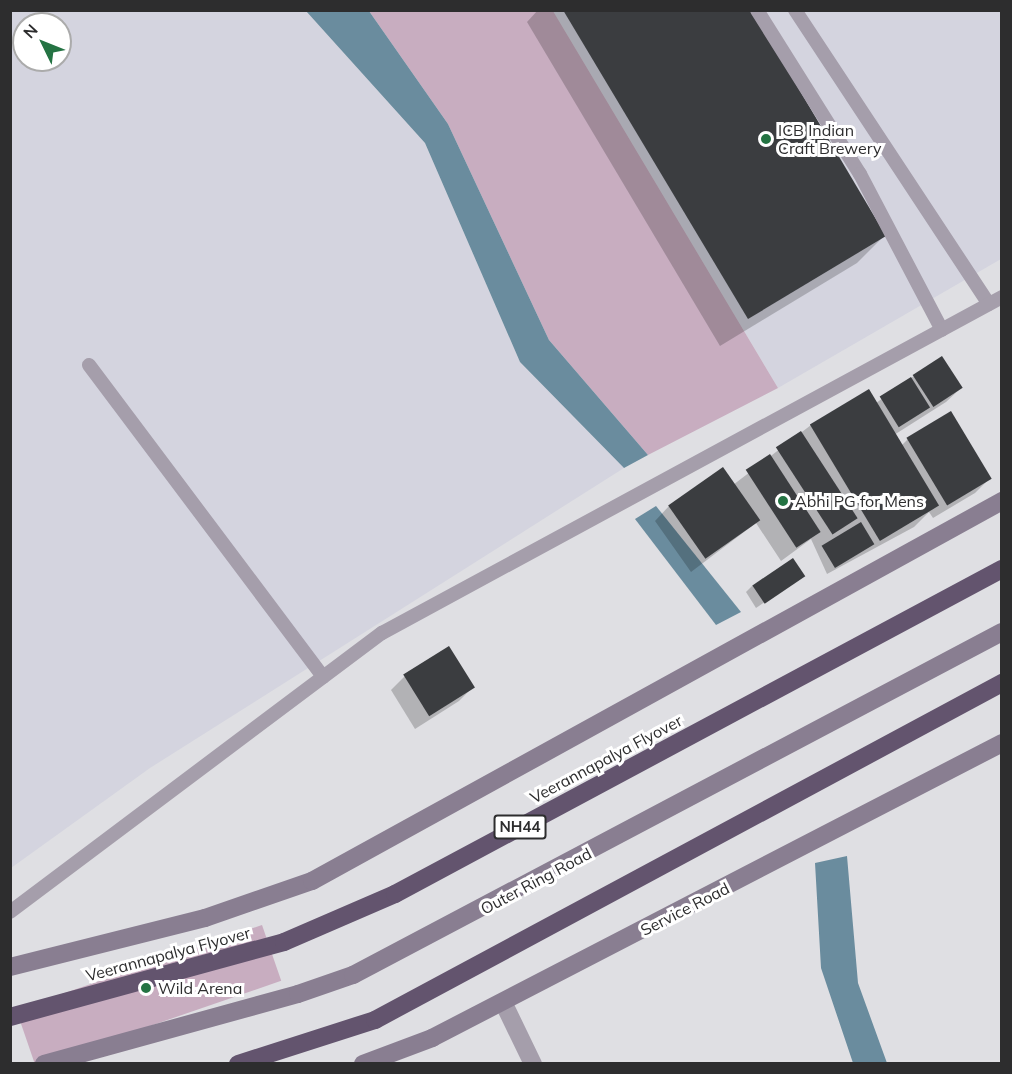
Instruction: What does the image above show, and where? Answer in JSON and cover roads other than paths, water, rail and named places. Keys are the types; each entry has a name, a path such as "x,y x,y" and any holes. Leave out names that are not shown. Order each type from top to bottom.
{"highway":[{"name":"Veerannapalya Flyover","path":"10,1017 284,942 395,894 1002,569"},
{"path":"238,1064 292,1049 375,1020 1002,683"}],"street":[{"path":"10,968 205,918 312,881 1002,501"},
{"name":"Outer Ring Road","path":"44,1064 298,994 354,975 1002,632"},
{"name":"Service Road","path":"363,1064 432,1038 1002,743"},
{"path":"503,1002 533,1064"}],"lane":[{"path":"757,10 877,204 942,330"},
{"path":"10,912 382,633 996,301 795,10"},
{"path":"89,366 323,677"}],"water":[{"path":"306,11 369,11 448,124 549,340 648,455 624,468 520,362 425,143"},
{"path":"656,506 741,612 716,625 635,519"},
{"path":"847,856 858,983 887,1063 853,1063 821,968 815,863"}],"place":[{"name":"ICB Indian Craft Brewery","path":"766,139"},
{"name":"Abhi PG for Mens","path":"783,501"},
{"name":"Wild Arena","path":"146,988"}]}
